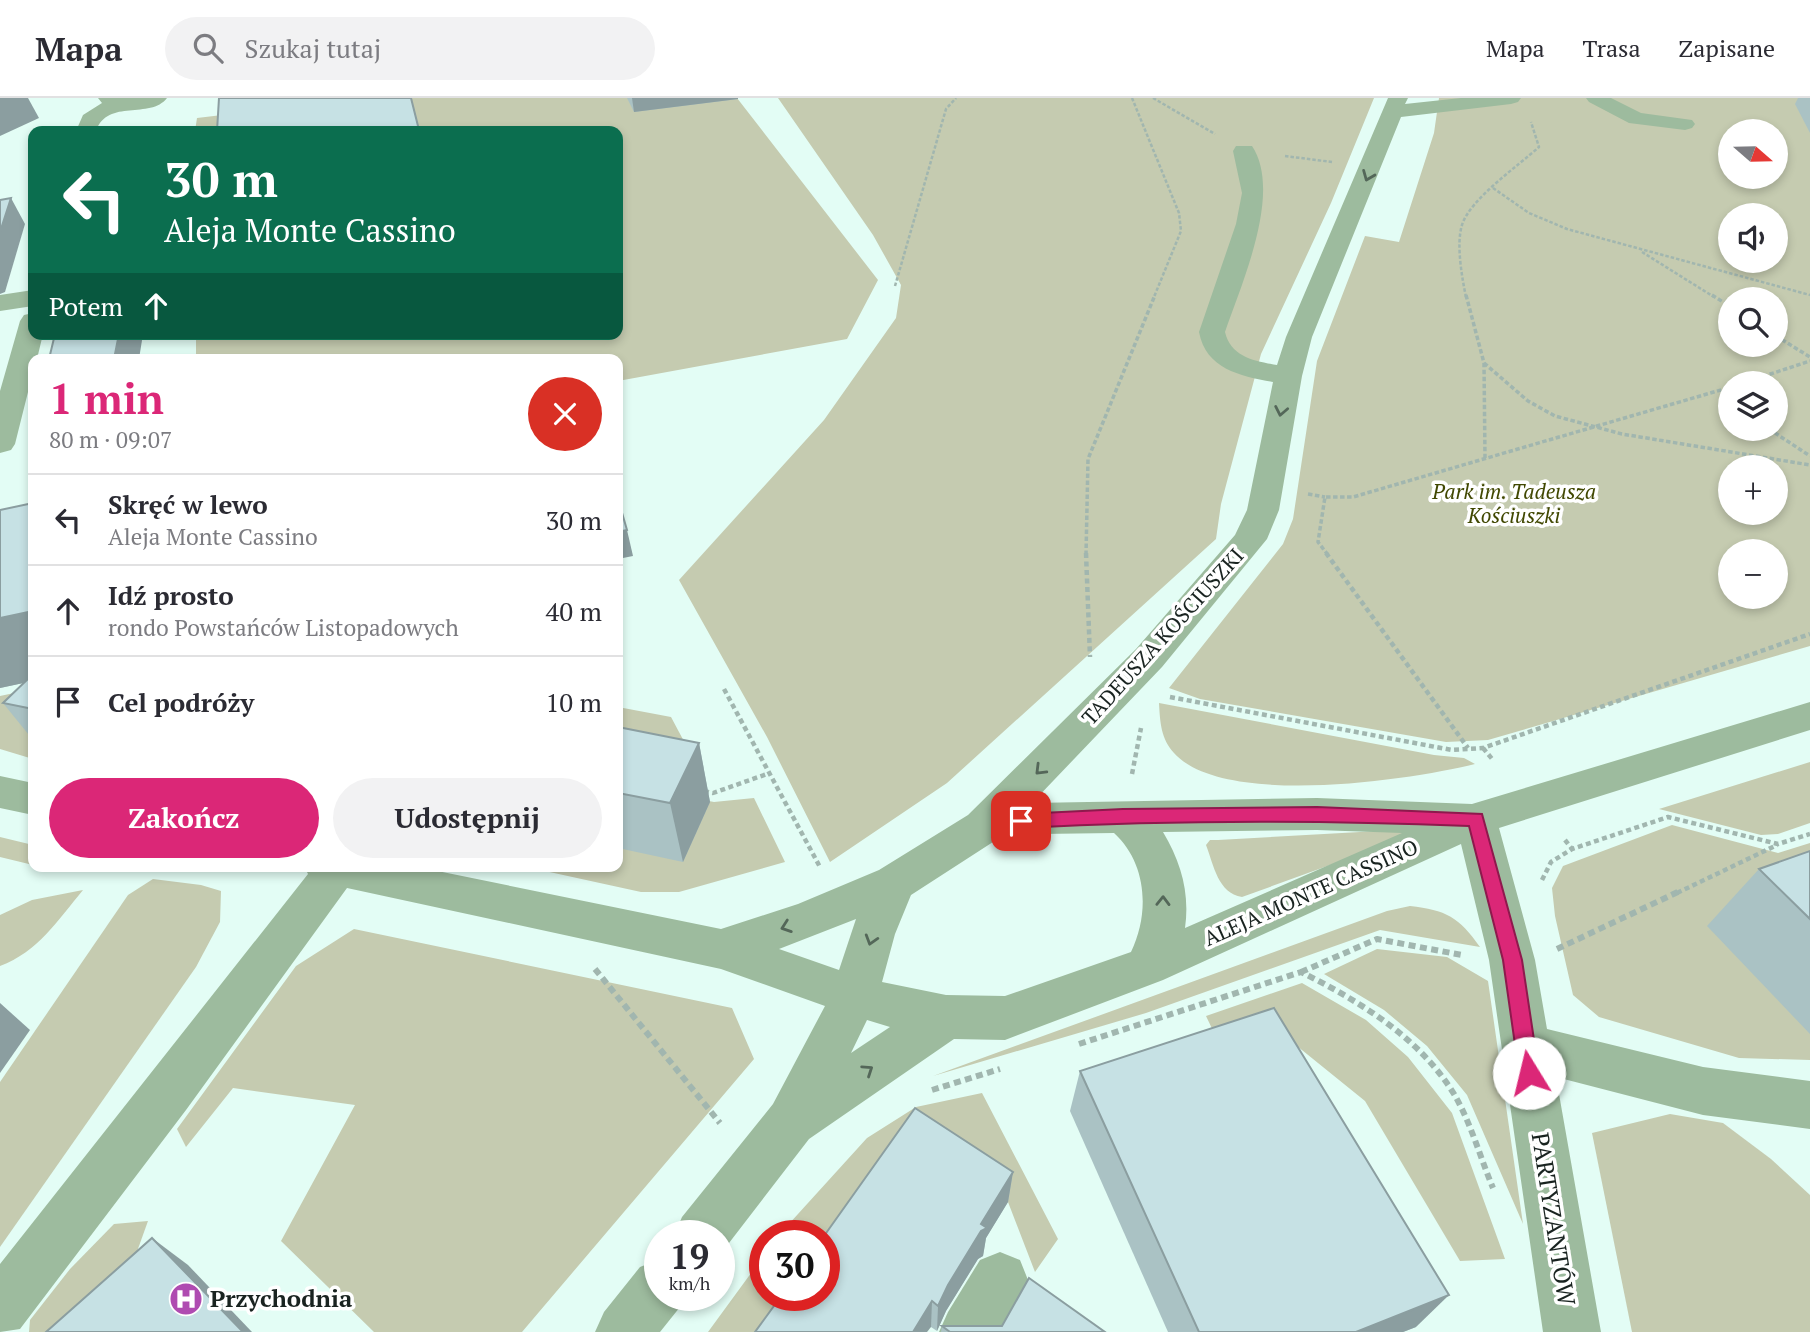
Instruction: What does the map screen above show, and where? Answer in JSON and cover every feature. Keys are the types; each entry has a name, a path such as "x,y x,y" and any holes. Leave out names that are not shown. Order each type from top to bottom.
{"street":[{"path":"88,126 90,119 111,100 138,103 158,98"},
{"path":"1395,105 1511,98"},
{"path":"1596,98 1636,119 1685,124"},
{"name":"TADEUSZA KOŚCIUSZKI","path":"983,827 1138,685 1250,539 1263,510 1288,376 1314,299 1395,105"},
{"path":"1244,150 1252,193 1248,224 1212,332 1212,343 1221,355 1239,366 1288,376"},
{"path":"0,303 28,299"},
{"path":"0,444 28,339"},
{"name":"ALEJA MONTE CASSINO","path":"350,872 721,949 855,996 946,1017 1005,1018 1147,966 1476,819 1810,716"},
{"path":"0,792 28,798"},
{"name":"ALEJA MONTE CASSINO","path":"983,827 1040,818 1123,816 1317,814 1476,819"},
{"path":"1123,816 1136,825 1146,839 1158,864 1163,886 1163,929 1147,966"},
{"name":"PARTYZANTÓW","path":"1476,819 1512,960 1572,1332"},
{"path":"721,949 810,919 894,883 983,827"},
{"path":"0,1310 168,1093 328,872"},
{"path":"714,1220 791,1121 855,996 873,934 894,883"},
{"path":"791,1121 946,1017"},
{"path":"1524,1046 1703,1091 1810,1105"},
{"path":"968,1332 1000,1280"},
{"path":"624,1332 644,1307"}],"path":[{"path":"895,286 946,109 956,98"},
{"path":"1132,98 1179,212 1181,231 1088,459 1086,547 1090,663 1160,695 1451,750 1483,748 1810,634"},
{"path":"1485,458 1484,363 1467,304 1460,255 1464,216 1539,147 1529,115"},
{"path":"1493,188 1529,213 1567,229 1810,295"},
{"path":"1639,250 1718,299"},
{"path":"1788,344 1810,359"},
{"path":"1776,371 1810,359"},
{"path":"1484,363 1528,401 1555,415 1593,428 1810,465"},
{"path":"1469,748 1318,542 1325,497 1353,496 1718,392"},
{"path":"1783,441 1810,456"},
{"path":"1123,816 1138,685"},
{"path":"724,690 767,774 826,877"},
{"path":"1483,748 1493,760"},
{"path":"700,790 713,793 767,774"},
{"path":"1539,884 1551,862 1572,849 1668,817 1777,844"},
{"path":"1071,1046 1301,972 1377,939 1447,951 1485,962 1549,953 1777,844 1810,834"},
{"path":"1564,841 1572,849"},
{"path":"595,969 720,1123"},
{"path":"1301,972 1369,1011 1409,1040 1437,1072 1465,1116 1495,1194"},
{"path":"922,1093 1007,1067"}],"green space":[{"path":"367,98 737,98 878,280 847,339 623,380 623,354 196,354 196,340 623,340 623,126 196,126 197,118"},
{"path":"778,98 1374,98 1331,203 1261,354 1221,504 1216,539 947,783 830,862 767,737 679,580 824,420 896,318 901,285 873,235"},
{"name":"Park im. Tadeusza Kościuszki","path":"1439,98 1810,98 1810,646 1488,740 1446,742 1200,699 1169,688 1283,544 1293,519 1317,361 1365,236 1399,242 1434,133"},
{"path":"28,690 28,757 0,749 0,696"},
{"path":"1159,703 1434,755 1464,758 1475,764 1365,782 1274,785 1233,780 1198,770 1174,753 1164,736"},
{"path":"623,708 671,717 703,777 623,762"},
{"path":"1810,762 1810,823 1778,834 1761,835 1659,809"},
{"path":"623,784 714,802 754,798 785,862 679,892 641,892 549,872 623,872"},
{"path":"1672,825 1778,853 1810,843 1810,1060 1739,1058 1599,1017 1573,995 1555,916 1552,888 1563,866"},
{"path":"1396,830 1403,832 1402,839 1242,897 1227,890 1222,884 1206,845 1210,840"},
{"path":"0,837 28,844 28,864 0,857"},
{"path":"153,879 201,885 221,891 220,922 196,967 0,1247 0,1082 128,895"},
{"path":"83,890 36,944 0,966 0,915 32,900"},
{"path":"1410,906 1451,917 1465,928 1480,947 1380,930 1146,1013 933,1076 1387,911"},
{"path":"354,929 732,1008 754,1059 522,1332 374,1332 281,1241 355,1105 233,1088 186,1147 177,1129 296,966"},
{"path":"1377,949 1447,957 1488,981 1523,1224 1467,1095 1427,1046 1384,1010 1324,974"},
{"path":"1302,983 1366,1020 1408,1057 1452,1113 1505,1259 1460,1261 1365,1101 1271,1025 1217,1039 1206,1016"},
{"path":"982,1093 1058,1239 1035,1272 1008,1202 840,1233 840,1220 793,1220 867,1138 916,1107"},
{"path":"1670,1114 1723,1123 1771,1159 1810,1195 1810,1332 1632,1332 1592,1133"},
{"path":"148,1221 130,1271 62,1332 29,1332 30,1320 70,1269 114,1224"},
{"path":"749,1276 749,1311 794,1311 780,1332 708,1332 723,1311 735,1311 735,1295"}],"building":[{"path":"219,98 411,98 418,126 217,126"},
{"path":"11,198 0,232 0,200"},
{"path":"54,340 118,340 115,354 50,354"},
{"path":"28,504 28,612 0,618 0,510"},
{"path":"28,679 28,708 3,703"},
{"path":"623,728 699,743 670,803 623,794"},
{"path":"1810,851 1810,919 1759,869"},
{"path":"1274,1008 1449,1295 1356,1332 1199,1332 1080,1071"},
{"path":"915,1108 1013,1172 981,1224 987,1228 981,1231 938,1306 932,1301 913,1332 755,1332 770,1311 840,1311 840,1220 835,1220"},
{"path":"152,1238 243,1332 46,1332"},
{"path":"1029,1278 1105,1332 950,1332 942,1326 1002,1326"}],"place":[{"name":"Przychodnia","path":"186,1299"}],"route":[{"path":"1021,821 1123,816 1317,814 1476,819 1512,960 1529,1073"}]}
